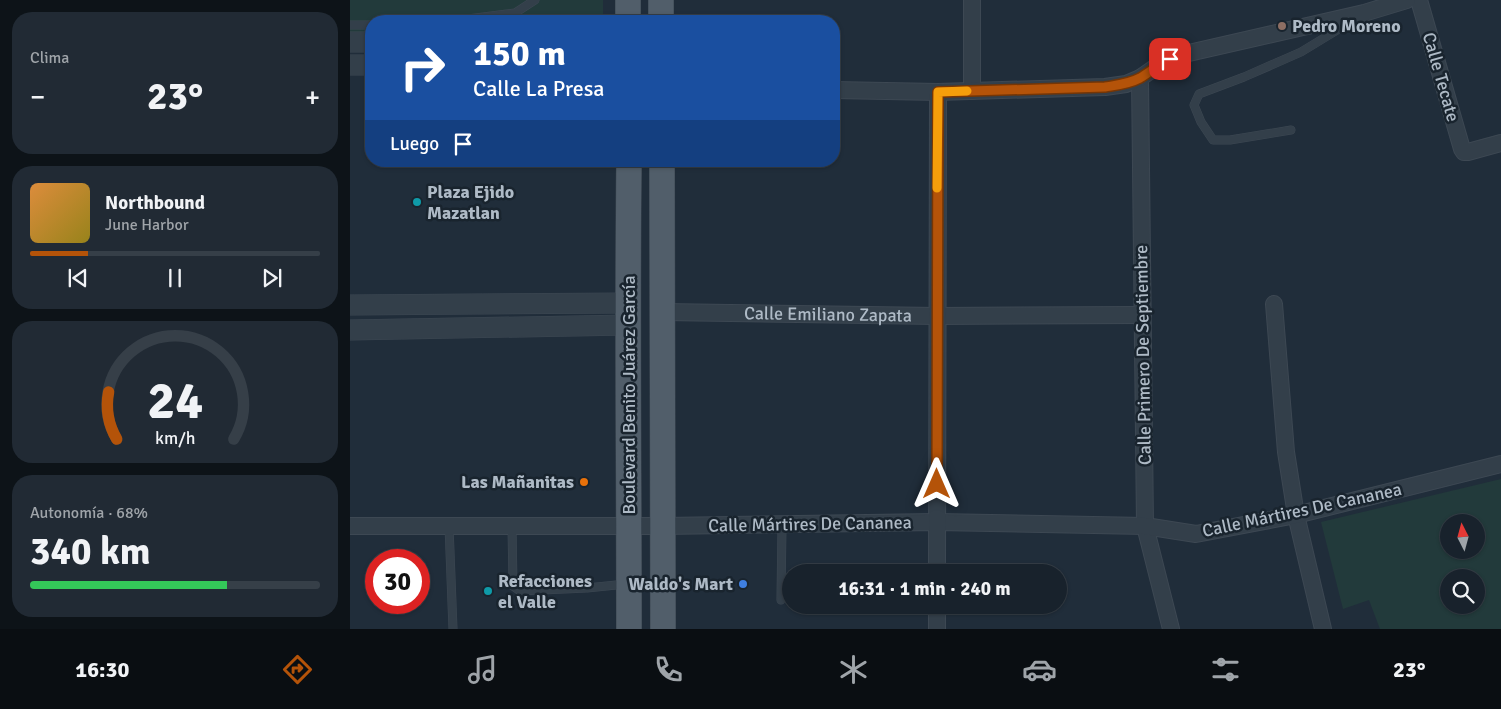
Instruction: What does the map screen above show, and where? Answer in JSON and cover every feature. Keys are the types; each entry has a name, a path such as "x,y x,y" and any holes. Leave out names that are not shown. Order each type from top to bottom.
{"main road":[{"path":"628,0 628,15"},
{"path":"661,0 661,15"},
{"name":"Boulevard Benito Juárez García","path":"629,167 629,629"},
{"name":"Boulevard Benito Juárez García","path":"662,167 663,629"}],"street":[{"path":"972,0 972,91"},
{"path":"840,90 938,92 1105,87 1126,84 1140,78 1160,64 1180,55 1364,13 1407,0"},
{"name":"Calle Tecate","path":"1419,0 1462,150 1464,152 1501,143"},
{"path":"350,42 365,42"},
{"path":"350,65 365,65"},
{"name":"Calle Primero De Septiembre","path":"1140,78 1144,526 1171,629"},
{"path":"937,564 938,92"},
{"path":"1274,304 1286,452 1296,514 1323,629"},
{"path":"350,305 628,314"},
{"name":"Calle Emiliano Zapata","path":"662,312 937,316 1143,315"},
{"path":"350,330 628,314"},
{"name":"Calle Mártires De Cananea","path":"350,526 662,526 937,522 1144,526 1196,534 1296,514 1501,464"},
{"path":"937,614 937,629"}],"lane":[{"path":"499,15 515,13 535,0"},
{"path":"1290,130 1230,140 1213,140 1201,122 1194,105 1199,94 1301,52 1364,13"},
{"path":"350,25 365,25"},
{"path":"781,600 782,524"},
{"path":"449,526 453,629"},
{"path":"512,526 513,586 520,591 629,584"}],"green space":[{"path":"350,0 603,0 603,15 365,15 365,37 350,37"},
{"path":"1501,479 1501,629 1380,629 1369,600 1343,609 1321,522"}],"slow traffic":[{"path":"937,188 938,92 967,91"}],"place":[{"name":"Pedro Moreno","path":"1282,26"},
{"name":"Plaza Ejido Mazatlan","path":"417,202"},
{"name":"Las Mañanitas","path":"584,482"},
{"name":"Waldo's Mart","path":"743,584"},
{"name":"Refacciones el Valle","path":"488,591"}],"route":[{"path":"937,484 938,92 1105,87 1126,84 1140,78 1170,59"}]}
